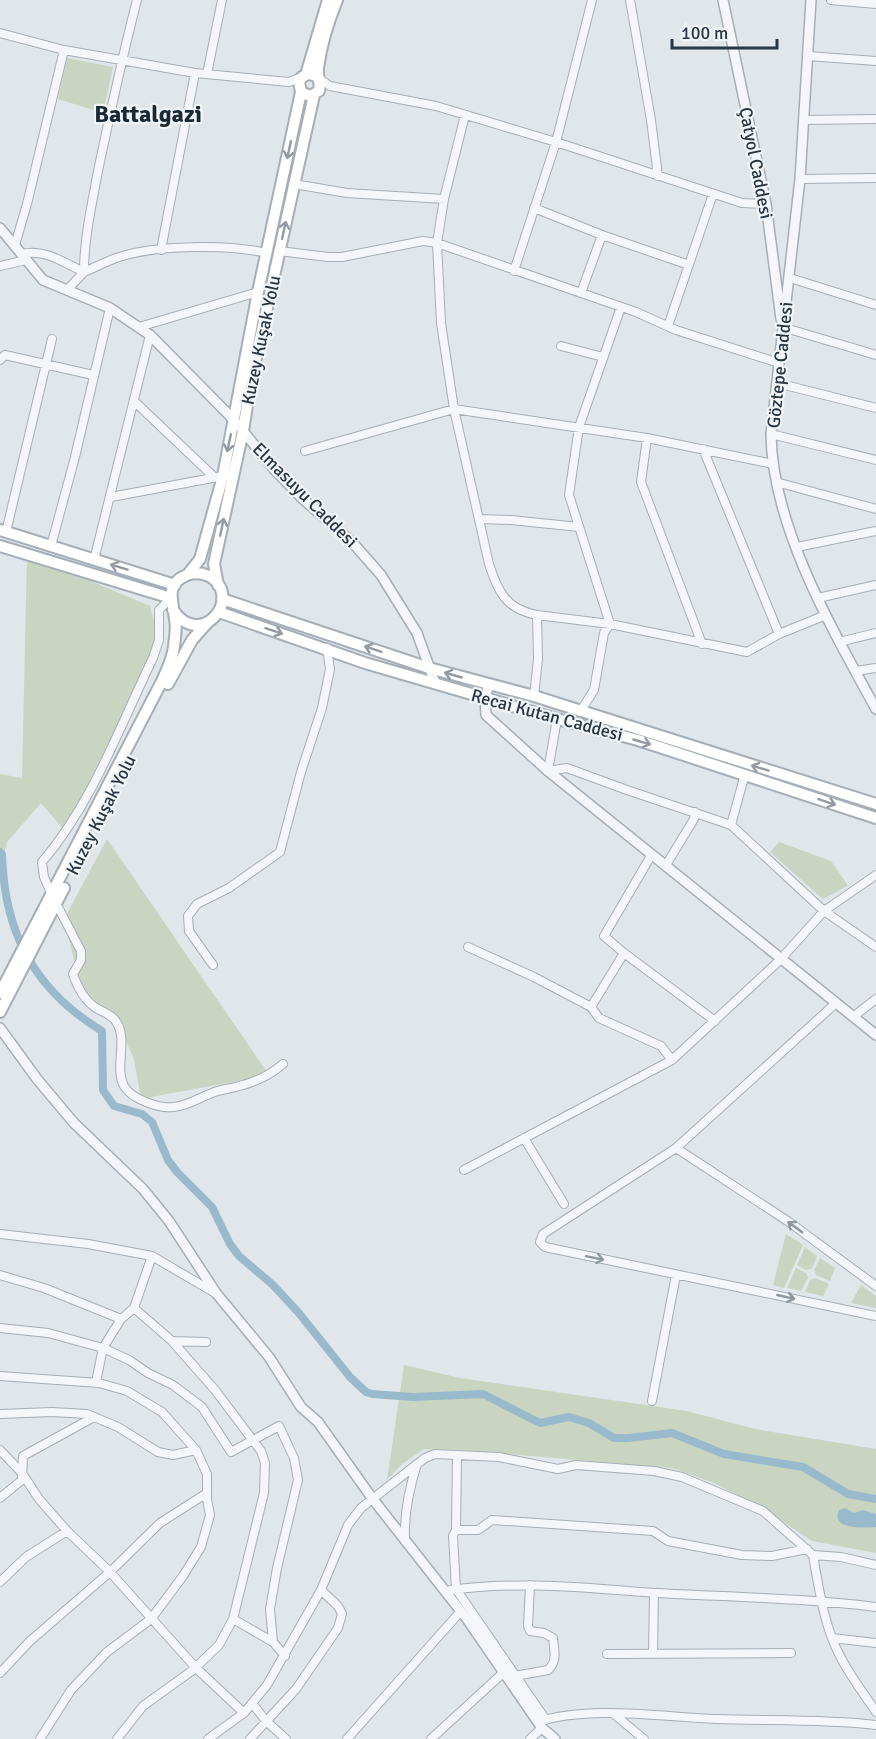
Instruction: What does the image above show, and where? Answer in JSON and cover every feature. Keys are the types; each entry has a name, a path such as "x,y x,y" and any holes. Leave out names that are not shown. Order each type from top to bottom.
{"main road":[{"path":"311,74 328,0"},
{"path":"311,74 320,84 315,94 307,96 300,91 299,82 311,74 337,0"},
{"name":"Kuzey Kuşak Yolu","path":"188,574 200,559 218,476 234,420 240,378 300,91"},
{"name":"Kuzey Kuşak Yolu","path":"218,585 214,564 243,431 251,380 315,94"},
{"path":"3,531 175,585"},
{"path":"0,546 171,598"},
{"path":"188,574 205,574 218,585 222,599 219,612 208,622 192,625 178,617 173,610 171,598 175,585 188,574"},
{"name":"Recai Kutan Caddesi","path":"222,599 429,668 534,696 876,804"},
{"name":"Kuzey Kuşak Yolu","path":"34,938 162,681 174,651 176,629 173,610"},
{"name":"Recai Kutan Caddesi","path":"219,612 365,663 638,740 876,818"},
{"name":"Kuzey Kuşak Yolu","path":"0,1012 18,969 182,655 208,622"},
{"name":"Kuzey Kuşak Yolu","path":"0,993 18,969"}],"street":[{"path":"84,272 90,213 137,0"},
{"path":"207,74 222,0"},
{"path":"514,271 556,142 592,0"},
{"path":"630,0 651,120 658,176"},
{"name":"Çatyol Caddesi","path":"723,0 766,204 782,327"},
{"name":"Göztepe Caddesi","path":"811,0 800,179 771,434 773,464 776,482 797,547 818,598 876,709"},
{"path":"831,0 876,4"},
{"path":"0,33 64,50 195,73 288,82 311,74 330,86 436,106 556,142 742,203 766,204"},
{"path":"15,245 64,50"},
{"path":"808,56 876,61"},
{"path":"161,250 195,73"},
{"path":"288,82 300,91"},
{"path":"315,94 330,86"},
{"path":"465,115 444,199 437,243 441,323 454,409 496,585 504,597 522,612 610,624 747,652 779,634 826,615"},
{"path":"804,120 876,119"},
{"path":"800,179 876,178"},
{"path":"294,184 347,194 444,199"},
{"path":"668,326 713,194"},
{"path":"534,208 602,235 689,265"},
{"name":"Elmasuyu Caddesi","path":"0,228 43,280 110,308 150,335 234,420 274,469 303,499 352,542 381,575 417,633 435,683"},
{"path":"581,293 602,235"},
{"path":"279,251 342,257 423,241 437,243 621,307 668,326 779,363"},
{"path":"67,290 84,272 120,257 161,250 216,247 245,248 267,253"},
{"path":"0,266 31,252 44,253 84,272"},
{"path":"790,278 876,305"},
{"path":"139,327 258,292"},
{"path":"610,624 569,495 579,427 621,307"},
{"path":"51,546 75,457 110,308"},
{"path":"782,327 876,354"},
{"path":"94,560 150,335"},
{"path":"3,531 52,339"},
{"path":"561,346 603,357"},
{"path":"0,360 4,356 93,375"},
{"path":"777,383 876,408"},
{"path":"134,401 218,476"},
{"path":"304,451 454,409 647,438 773,464"},
{"path":"771,434 876,460"},
{"path":"647,438 641,482 702,644"},
{"path":"703,449 779,634"},
{"path":"111,497 218,476"},
{"path":"776,482 876,509"},
{"path":"480,519 579,527"},
{"path":"797,547 876,531"},
{"path":"818,598 876,585"},
{"path":"51,892 44,877 42,862 65,831 99,771 153,658 159,640 159,610 171,598"},
{"path":"534,696 538,659 537,615"},
{"path":"580,712 594,690 604,633 610,624"},
{"path":"839,642 876,633"},
{"path":"213,965 189,931 188,916 197,904 229,888 280,852 301,772 322,708 330,669 327,648"},
{"path":"855,671 876,668"},
{"path":"489,685 485,698 486,714 548,771 876,1035"},
{"path":"548,771 557,719"},
{"path":"548,771 567,768 731,825 824,911 874,943"},
{"path":"731,825 745,774"},
{"path":"666,865 694,819 695,812"},
{"path":"652,854 604,936 715,1021"},
{"path":"464,1170 672,1060 780,960 824,911 876,875"},
{"path":"58,907 81,951 81,960 73,974 77,984 90,1003 116,1020 122,1033 124,1086 132,1094 171,1108 195,1101 213,1092 242,1086 269,1075 283,1064"},
{"path":"468,947 534,977 591,1007 598,1018 661,1046 672,1060"},
{"path":"591,1007 624,953"},
{"path":"853,1017 876,999"},
{"path":"836,1003 676,1148 543,1234 540,1242 545,1247 875,1316"},
{"path":"0,1028 37,1079 74,1123 143,1189 169,1221 216,1293 269,1357 301,1407 318,1422 372,1498 445,1591 503,1673 555,1739"},
{"path":"524,1138 564,1204"},
{"path":"676,1148 789,1222 876,1286"},
{"path":"0,1234 88,1244 152,1256 216,1293"},
{"path":"96,1382 103,1348 121,1319 134,1308 152,1256"},
{"path":"0,1275 44,1288 121,1319"},
{"path":"652,1401 676,1275"},
{"path":"117,1739 143,1706 196,1668 219,1645 233,1619 264,1493 265,1463 261,1451 215,1390 172,1341 134,1308"},
{"path":"0,1328 48,1333 103,1348 129,1360 155,1377 173,1385 202,1407 231,1452 279,1426 294,1458 298,1480 271,1599 273,1642"},
{"path":"172,1341 206,1342"},
{"path":"0,1376 96,1382 127,1391 162,1412 196,1450 207,1474 210,1515 201,1547 151,1619 107,1652 71,1690 40,1739"},
{"path":"0,1414 52,1412 94,1417 118,1427 158,1452 173,1455 196,1450"},
{"path":"77,1414 85,1422"},
{"path":"0,1498 22,1480 23,1456 94,1417"},
{"path":"0,1450 22,1473 39,1499 67,1531 110,1572 196,1668 244,1713"},
{"path":"208,1739 244,1713 267,1685 321,1590 348,1525 361,1508 417,1464 435,1454 499,1457 558,1469 576,1465 654,1471 682,1477 763,1511 810,1552 832,1638 841,1658 876,1713"},
{"path":"457,1455 456,1530 453,1536 456,1589 514,1676 542,1723"},
{"path":"405,1539 404,1523 408,1495 417,1464"},
{"path":"0,1673 30,1641 110,1572 160,1523 207,1493"},
{"path":"456,1530 478,1530 492,1520 653,1531 668,1540 742,1555 771,1556 810,1552 876,1565"},
{"path":"0,1581 26,1557 67,1531"},
{"path":"445,1591 530,1585 821,1600 876,1606"},
{"path":"514,1676 548,1670 554,1664 553,1638 530,1630 528,1626 530,1585"},
{"path":"249,1739 296,1689 341,1620 342,1614 338,1606 321,1590"},
{"path":"653,1654 654,1593"},
{"path":"347,1739 460,1611"},
{"path":"233,1619 273,1642 285,1656"},
{"path":"832,1638 876,1643"},
{"path":"607,1654 791,1653"},
{"path":"431,1739 503,1673"},
{"path":"252,1703 286,1739"},
{"path":"530,1739 542,1723 587,1714 753,1720 836,1720 876,1725"},
{"path":"615,1715 644,1739"}],"green space":[{"path":"67,58 113,67 103,113 58,99"},
{"path":"27,554 150,606 159,640 65,831 41,803 7,842 0,872 0,774 22,778"},
{"path":"107,839 269,1075 141,1099 134,1059 116,1020 77,985 76,968 64,919"},
{"path":"779,842 831,861 847,886 823,899 770,852"},
{"path":"786,1234 803,1245 784,1288 773,1285"},
{"path":"805,1247 817,1256 812,1269 806,1270 797,1265"},
{"path":"820,1258 835,1268 830,1281 816,1275 814,1270"},
{"path":"796,1268 806,1273 808,1278 801,1291 787,1288"},
{"path":"815,1278 829,1284 823,1296 805,1292 810,1280"},
{"path":"861,1285 876,1296 876,1308 851,1303"},
{"path":"404,1365 460,1378 687,1411 755,1429 876,1449 876,1553 812,1541 761,1507 714,1483 672,1468 462,1450 424,1449 402,1464 387,1480"}],"water":[{"path":"845,1508 854,1513 863,1510 876,1514 876,1527 850,1526 839,1521 839,1510"}],"waterway":[{"path":"0,852 9,909 27,956 41,978 58,997 78,1015 102,1031 103,1090 114,1106 142,1114 152,1122 168,1160 212,1207 230,1244 239,1256 273,1285 298,1312 350,1377 366,1392 413,1397 483,1394 540,1423 569,1417 589,1423 614,1438 672,1433 724,1454 803,1467 848,1494 876,1499"}],"district":[{"name":"Battalgazi","path":"148,114"}]}
